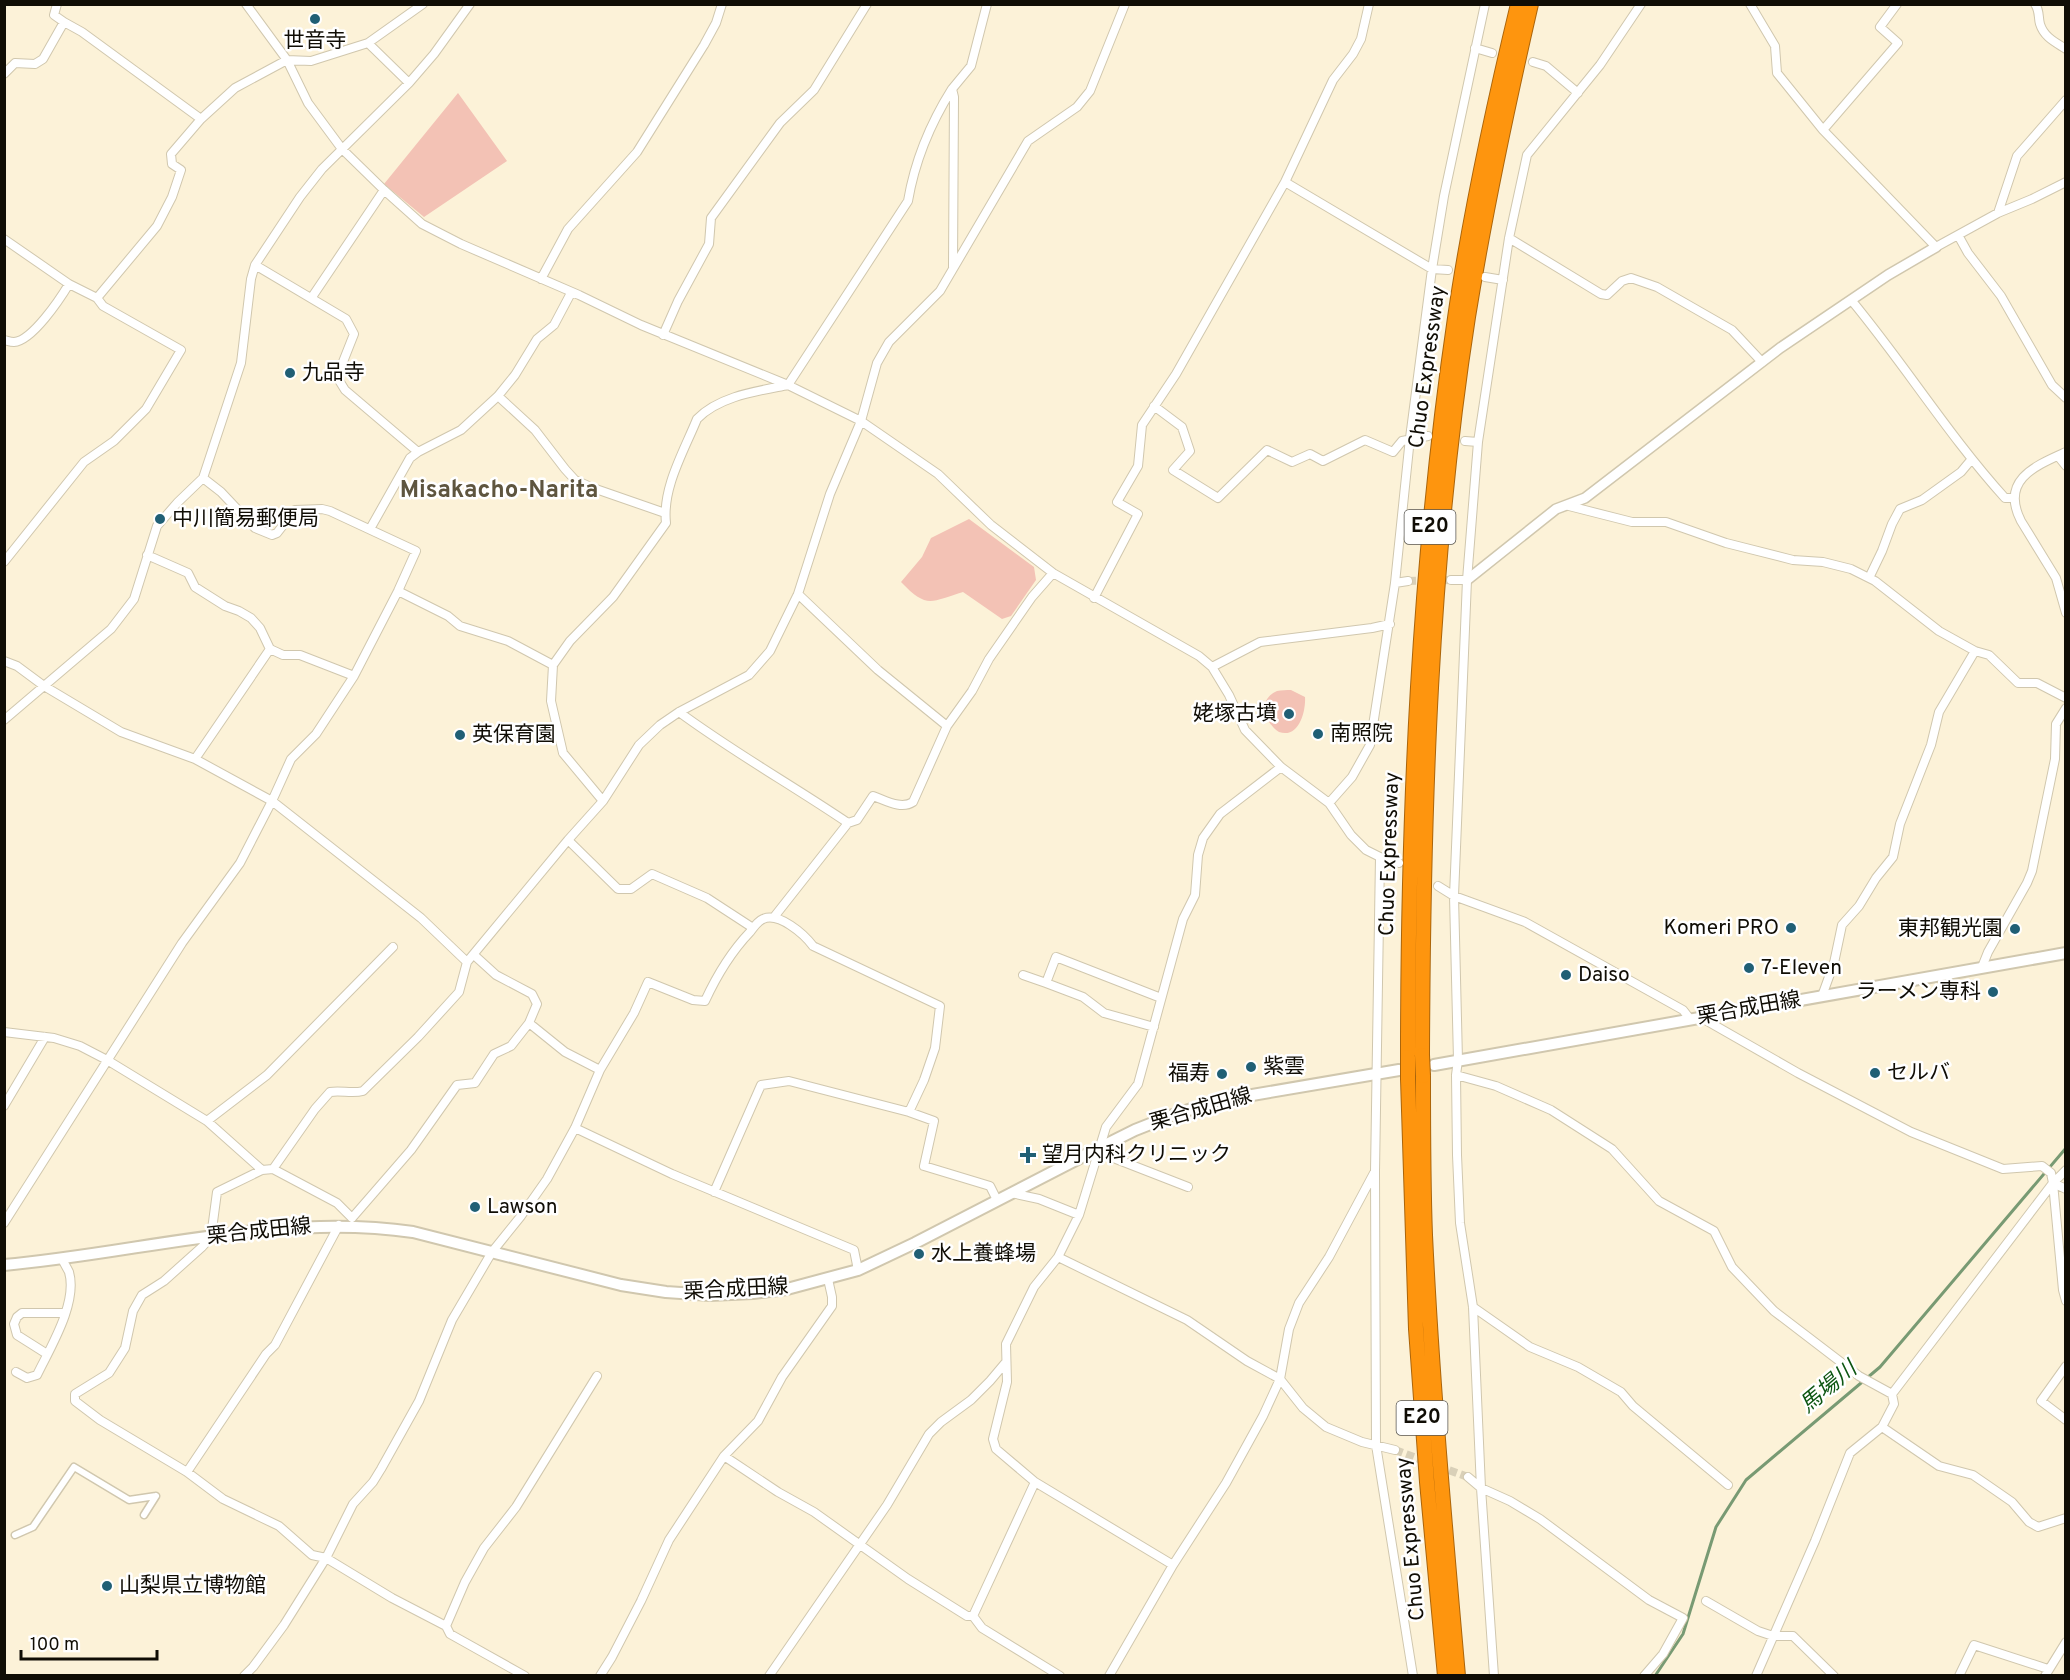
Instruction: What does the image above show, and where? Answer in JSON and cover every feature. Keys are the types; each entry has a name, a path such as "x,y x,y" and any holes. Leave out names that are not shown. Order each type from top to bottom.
{"highway":[{"name":"Chuo Expressway","path":"1458,1676 1440,1485 1430,1325 1425,1233 1423,1076 1415,1056 1408,931 1418,684 1427,553 1440,428 1473,207 1518,4"},
{"name":"Chuo Expressway","path":"1445,1676 1417,1352 1404,1074 1415,1056 1432,674 1452,441 1468,319 1487,209 1531,4"}],"main road":[{"name":"栗合成田線","path":"1434,1065 2066,953"},
{"name":"栗合成田線","path":"4,1265 62,1259 211,1237 346,1223 413,1232 621,1285 710,1295 787,1289 858,1270 1144,1126 1217,1101 1378,1074 1404,1074"}],"street":[{"path":"57,4 54,15 82,32 201,119"},
{"path":"246,4 287,60 308,103 342,149 422,224 461,244 572,292 663,335 788,385 861,421 938,474 991,525 1053,573 1199,656 1212,667 1229,695 1245,730 1281,767 1329,803 1351,835 1366,850 1400,863"},
{"path":"97,298 157,226 172,197 181,170 172,164 171,154 201,119 236,88 287,60 311,61 368,43 423,4"},
{"path":"4,720 111,629 138,590 147,555 158,526 203,477 241,363 249,292 255,265 300,197 322,169 409,83 434,54 470,4"},
{"path":"541,279 568,229 637,152 704,45 716,23 722,4"},
{"path":"663,335 678,301 709,244 711,218 780,123 814,90 867,4"},
{"path":"603,801 563,753 551,701 553,665 570,641 613,597 666,523 665,513 671,485 697,419 704,411 731,399 788,385 908,201 913,171 937,112 971,66 987,4"},
{"path":"273,1169 315,1109 330,1092 363,1091 418,1037 459,992 467,962 603,801 639,745 660,725 679,712 749,675 770,651 798,594 830,494 861,421 877,363 889,342 940,291 1028,141 1077,106 1090,92 1125,4"},
{"path":"1094,598 1138,514 1117,502 1138,466 1142,425 1176,374 1286,182 1330,86 1361,39 1369,4"},
{"path":"1329,803 1352,777 1370,744 1390,624 1410,438 1432,269 1444,196 1485,4"},
{"path":"1494,1676 1481,1488 1473,1307 1460,1223 1456,1075 1458,1060 1454,896 1467,580 1478,442 1509,238 1527,155 1578,93 1641,4"},
{"path":"1749,4 1775,46 1777,73 1823,130 1936,247"},
{"path":"1823,130 1898,43 1880,27 1896,4"},
{"path":"2035,4 2039,10 2040,23 2045,35 2066,50"},
{"path":"4,74 15,63 35,64 43,59 64,22"},
{"path":"368,43 409,83"},
{"path":"1475,48 1491,53"},
{"path":"1533,62 1546,66 1578,93"},
{"path":"952,89 954,97 953,267"},
{"path":"1998,213 2017,156 2066,100"},
{"path":"1286,182 1432,269 1448,270"},
{"path":"1451,580 1467,580 1556,509 1569,506 1585,498 1780,348 1888,275 1998,213 2066,182"},
{"path":"312,297 384,190"},
{"path":"1958,235 1968,253 2001,296 2052,385 2066,398"},
{"path":"1509,238 1601,294 1607,295 1622,280 1630,278 1657,287 1732,330 1755,351 1762,362"},
{"path":"4,239 69,284 97,298 103,306 181,350 146,409 114,441 84,462 4,562"},
{"path":"255,265 346,319 354,334 337,378 345,390 418,452"},
{"path":"1485,277 1503,280"},
{"path":"4,340 14,342 27,336 58,301 69,284"},
{"path":"370,529 410,458 461,430 498,396 515,375 537,339 554,325 572,292"},
{"path":"1852,301 1971,460 2005,498 2014,498"},
{"path":"498,396 535,430 575,480 665,513"},
{"path":"1154,406 1182,428 1190,451 1173,470 1218,498 1268,450 1292,462 1310,454 1323,461 1365,440 1393,452 1402,441 1428,436"},
{"path":"1465,441 1478,442"},
{"path":"2066,466 2062,454 2033,467 2020,480 2014,498 2014,505 2021,521 2056,578 2066,614"},
{"path":"1869,578 1900,509 1922,500 1961,472 1971,460"},
{"path":"4,1223 182,943 240,863 291,759 316,734 354,676 398,591 416,550 322,509 295,510 272,536 255,528 221,492 203,477"},
{"path":"1569,506 1632,522 1666,522 1726,543 1793,560 1823,562 1851,568 1869,578 1939,631 1975,651 1989,655 2018,683 2037,682 2066,698"},
{"path":"147,555 188,573 195,587 225,606 238,610 251,618 260,628 270,649 283,655 300,655 354,676"},
{"path":"774,917 848,823 857,820 873,796 902,806 913,802 947,726 972,691 989,659 1026,606 1053,573"},
{"path":"1395,583 1408,581"},
{"path":"398,591 448,615 460,626 508,641 553,665"},
{"path":"798,594 878,670 947,726"},
{"path":"1212,667 1260,642 1390,624"},
{"path":"195,759 270,649"},
{"path":"1822,996 1834,963 1842,925 1859,906 1876,878 1893,857 1900,824 1931,745 1939,712 1975,651"},
{"path":"4,661 17,666 44,686 121,732 195,759 272,801 421,918 467,962"},
{"path":"1982,968 1988,952 2032,871 2055,759 2056,724 2066,708"},
{"path":"679,712 706,732 799,789 848,823"},
{"path":"1173,1565 1035,1482 996,1449 993,1439 1007,1382 1006,1344 1014,1324 1034,1287 1058,1257 1079,1215 1106,1127 1138,1084 1184,919 1195,895 1198,855 1203,838 1220,814 1281,767"},
{"path":"568,840 618,889 632,889 652,874 707,898 753,928"},
{"path":"1380,857 1375,1172 1376,1445 1413,1676"},
{"path":"1438,886 1454,896 1525,922 1695,1018 1911,1132 2003,1169 2042,1166 2051,1173 2053,1183 2066,1301"},
{"path":"244,1676 284,1625 326,1558 353,1504 373,1482 418,1401 452,1320 492,1252 547,1179 575,1128 600,1070 634,1013 648,982 693,1000 705,1001 719,970 753,928 763,919 774,917 803,933 813,946 940,1006 935,1048 924,1080 909,1112"},
{"path":"207,1121 267,1075 393,947"},
{"path":"187,1472 266,1354 274,1346 346,1223 411,1150 458,1085 475,1083 494,1054 511,1046 529,1023 537,1004 532,994 496,975 474,955"},
{"path":"1046,983 1056,957 1161,998"},
{"path":"1023,975 1083,997 1104,1013 1154,1027"},
{"path":"529,1023 565,1052 600,1070"},
{"path":"4,1032 45,1036 80,1046 107,1059 207,1121 262,1170"},
{"path":"4,1106 45,1036"},
{"path":"1456,1075 1496,1086 1551,1110 1612,1149 1659,1201 1714,1231 1732,1267 1774,1311 1860,1376 1892,1394 1894,1404 1882,1427 1850,1454 1815,1542 1756,1676"},
{"path":"714,1192 761,1085 789,1081 909,1112 934,1121 924,1166 990,1186 997,1200"},
{"path":"575,1128 714,1192 854,1250 858,1270"},
{"path":"1099,1149 1188,1186"},
{"path":"346,1223 337,1203 273,1169 262,1170 217,1192 211,1237 164,1281 142,1295 133,1311 125,1348 110,1373 75,1394 75,1401 100,1420 187,1472 223,1499 279,1526 312,1555 326,1558 392,1598 446,1626 450,1634 525,1676"},
{"path":"1892,1394 2053,1183 2066,1170"},
{"path":"1109,1676 1173,1565 1226,1483 1263,1416 1280,1379 1289,1329 1299,1303 1344,1232 1375,1172"},
{"path":"2053,1183 2066,1189"},
{"path":"1011,1193 1039,1199 1079,1215"},
{"path":"1058,1257 1187,1320 1247,1362 1280,1379 1303,1408 1326,1426 1362,1442 1395,1450"},
{"path":"16,1372 27,1378 37,1375 57,1336 70,1294 69,1273 62,1259"},
{"path":"600,1676 636,1610 669,1540 724,1456 758,1421 782,1377 832,1306 828,1279"},
{"path":"1473,1307 1530,1347 1578,1367 1621,1392 1633,1406 1728,1485"},
{"path":"47,1354 16,1335 14,1324 22,1313 64,1314"},
{"path":"769,1676 887,1505 929,1434 977,1393 1006,1362"},
{"path":"2066,1366 2041,1401 2066,1420"},
{"path":"446,1626 465,1582 484,1548 516,1507 597,1376"},
{"path":"1882,1427 1939,1466 1973,1475 2012,1502 2028,1522 2038,1527 2066,1518"},
{"path":"724,1456 778,1492 814,1512 927,1591 967,1616 973,1616"},
{"path":"15,1535 33,1527 74,1467 129,1500 156,1496 144,1515"},
{"path":"1468,1476 1481,1488 1510,1501 1540,1519 1649,1600 1683,1618 1662,1654 1644,1676"},
{"path":"973,1616 1035,1482"},
{"path":"1706,1601 1758,1631 1773,1636 1793,1636 1834,1676"},
{"path":"973,1616 982,1628 1060,1676"},
{"path":"1959,1676 1974,1645 2046,1672 2066,1642"}],"shaded area":[{"path":"458,93 507,161 424,217 384,184"},
{"path":"969,519 1034,567 1036,580 1011,616 1002,619 963,592 936,600 923,600 901,582 922,557 931,538"},
{"path":"1291,690 1305,697 1302,716 1292,731 1279,732 1266,718 1264,709 1266,700 1273,693"}],"waterway":[{"name":"馬場川","path":"1655,1676 1683,1634 1716,1527 1746,1480 1880,1367 2066,1148"}],"tunnel":[{"path":"1408,581 1451,580"},
{"path":"1395,1450 1427,1462"},
{"path":"1438,1466 1468,1477"}],"place":[{"name":"世音寺","path":"315,19"},
{"name":"九品寺","path":"290,373"},
{"name":"中川簡易郵便局","path":"160,519"},
{"name":"姥塚古墳","path":"1289,714"},
{"name":"南照院","path":"1318,734"},
{"name":"英保育園","path":"460,735"},
{"name":"Komeri PRO","path":"1791,928"},
{"name":"東邦観光園","path":"2015,929"},
{"name":"7-Eleven","path":"1749,968"},
{"name":"Daiso","path":"1566,975"},
{"name":"ラーメン専科","path":"1993,992"},
{"name":"紫雲","path":"1251,1067"},
{"name":"セルバ","path":"1875,1073"},
{"name":"福寿","path":"1222,1074"},
{"name":"望月内科クリニック","path":"1028,1155"},
{"name":"Lawson","path":"475,1207"},
{"name":"水上養蜂場","path":"919,1254"},
{"name":"山梨県立博物館","path":"107,1586"}],"district":[{"name":"Misakacho-Narita","path":"499,491"}]}
